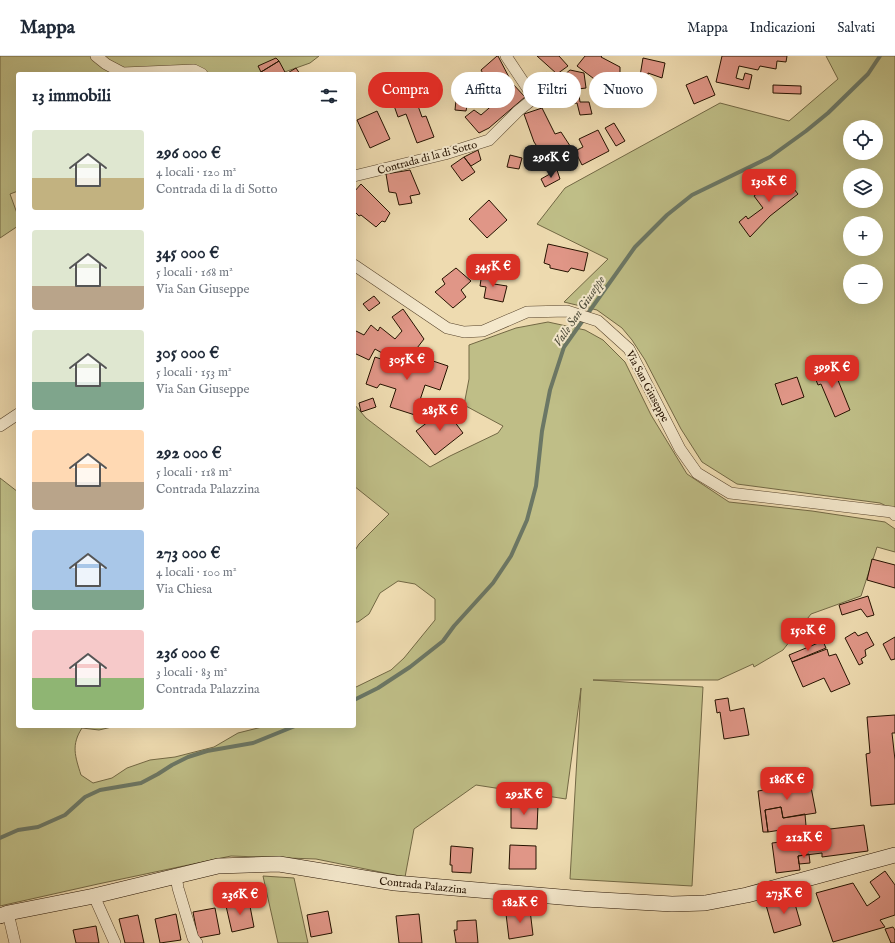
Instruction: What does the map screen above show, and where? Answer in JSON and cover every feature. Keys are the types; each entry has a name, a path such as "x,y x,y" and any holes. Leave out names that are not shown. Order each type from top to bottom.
{"street":[{"path":"96,56 106,64 121,72"},
{"name":"Contrada di la di Sotto","path":"356,176 445,154 489,140 518,111 534,98 511,58"},
{"path":"147,72 194,70 198,72"},
{"name":"Via San Giuseppe","path":"356,266 447,328 464,332 483,331 527,312 567,311 598,321 629,349 680,449 697,473 730,493 892,512 895,515"},
{"path":"0,426 16,415"},
{"name":"Contrada Palazzina","path":"16,943 4,914 94,896 218,866 279,864 395,883 584,899 672,904 705,903 747,895 895,855"},
{"path":"176,876 178,888 193,938 196,943"},
{"path":"94,896 115,943"}],"shaded area":[{"path":"0,56 319,56 310,63 285,72 16,72 16,192 10,194 16,210 16,227 0,238"},
{"path":"826,56 895,56 895,510 880,503 737,484 702,462 681,429 645,360 622,328 597,310 564,302 608,259 537,224 565,188 720,103 789,121 838,79"},
{"path":"548,322 585,330 603,340 625,362 651,415 687,474 729,502 812,511 885,522 895,529 895,552 877,547 861,596 811,614 783,650 754,667 753,664 718,680 593,680 703,687 692,886 570,879 581,688 566,799 476,785 414,829 405,877 316,859 231,856 0,906 0,478 16,490 16,728 82,728 75,745 77,762 81,775 93,783 112,778 127,768 150,760 175,757 214,747 238,733 258,728 356,728 356,687 391,670 404,658 435,620 435,599 415,584 398,581 380,593 369,614 356,622 356,549 389,514 356,488 356,406 366,418 430,467 498,433 503,426 464,405 469,379 469,345 516,328"},
{"path":"82,728 108,728 99,730"},
{"path":"263,876 294,878 308,943 278,943"}],"building":[{"path":"498,56 506,72 482,72 481,70"},
{"path":"537,56 559,56 568,66 560,72 555,72"},
{"path":"585,56 602,56 601,57 620,67 620,72 589,72 589,75 577,66"},
{"path":"722,56 787,56 786,62 777,61 776,69 760,66 758,70 739,66 736,78 743,80 745,73 752,75 749,89 716,82"},
{"path":"276,58 279,61 261,72 258,66"},
{"path":"643,58 665,63 662,78 657,76 657,72 641,72"},
{"path":"279,61 285,72 261,72"},
{"path":"296,68 299,72 289,72"},
{"path":"570,70 579,72 568,72"},
{"path":"581,72 584,73 586,88 581,89"},
{"path":"707,76 715,95 694,104 686,85"},
{"path":"773,85 801,86 801,94 773,93"},
{"path":"515,86 523,95 523,99 515,106"},
{"path":"581,102 589,102 589,108 590,108 592,114 580,115 578,108 581,108"},
{"path":"395,108 419,108 422,117 426,116 434,137 417,143 406,114 398,117"},
{"path":"455,108 467,108 466,111 455,110"},
{"path":"489,108 512,108 489,128 479,133 465,117 474,110 481,115"},
{"path":"542,108 555,134 561,132 574,152 547,161 534,142 524,114"},
{"path":"377,111 390,139 370,148 357,120"},
{"path":"614,123 625,141 616,146 605,128"},
{"path":"598,130 609,151 582,165 575,151 583,147 579,139"},
{"path":"478,150 481,160 471,166 464,157"},
{"path":"510,155 522,158 519,169 507,167"},
{"path":"464,157 475,172 462,181 451,166"},
{"path":"410,170 420,194 410,196 412,203 399,205 396,193 389,192 386,174"},
{"path":"557,170 560,179 545,187 541,179"},
{"path":"782,174 798,194 770,216 750,237 739,222 746,216 748,219 763,208 754,196"},
{"path":"361,184 390,213 385,222 382,221 376,227 361,215 359,216 356,213 356,190"},
{"path":"489,200 507,220 487,238 469,219"},
{"path":"548,244 588,253 584,271 571,268 568,272 550,268 550,265 544,263"},
{"path":"456,268 471,281 461,290 466,297 453,308 435,292 445,284 442,279"},
{"path":"482,273 496,276 494,284 507,286 503,302 484,298 486,287 480,286"},
{"path":"374,296 380,303 369,311 363,304"},
{"path":"403,309 424,339 407,361 387,349 382,353 375,349 369,360 356,354 356,331 364,335 371,325 378,331 380,327 395,339 402,331 392,317"},
{"path":"418,356 448,366 440,390 425,385 415,415 390,407 396,389 380,384 377,388 366,384 375,357 413,370"},
{"path":"831,363 850,410 835,417 821,384 818,385 812,370"},
{"path":"797,377 804,397 782,405 775,384"},
{"path":"373,398 376,407 361,412 359,403"},
{"path":"445,409 463,433 435,455 416,431"},
{"path":"872,559 895,565 895,588 867,580"},
{"path":"868,596 874,615 867,617 861,609 842,615 839,605"},
{"path":"831,620 832,628 819,634 816,627"},
{"path":"855,632 858,636 867,632 874,645 865,650 866,656 861,659 863,663 859,665 845,638"},
{"path":"895,637 895,659 891,660 883,644"},
{"path":"823,641 826,648 792,662 789,655"},
{"path":"827,649 829,656 836,654 850,684 831,692 824,678 803,687 792,662"},
{"path":"728,698 730,711 744,708 749,735 724,739 720,712 717,713 715,700"},
{"path":"895,715 895,733 892,733 895,760 895,804 871,806 866,754 870,753 867,717"},
{"path":"810,782 816,813 783,818 781,807 765,810 768,832 763,832 758,791"},
{"path":"511,804 538,805 537,829 511,828"},
{"path":"781,807 783,818 805,814 806,826 768,832 765,810"},
{"path":"864,825 868,851 822,857 822,853 798,856 800,870 776,873 772,843 797,840 796,833"},
{"path":"510,845 536,846 536,869 509,869"},
{"path":"451,846 473,848 471,873 452,872 452,865 450,865"},
{"path":"809,854 810,863 799,864 798,856"},
{"path":"885,871 895,885 895,915 880,920 885,927 833,942 816,893 853,883 867,906 880,897 870,882"},
{"path":"793,897 801,925 774,933 766,905"},
{"path":"249,901 254,927 232,932 226,906"},
{"path":"215,908 220,934 198,938 193,912"},
{"path":"530,910 533,935 509,939 506,914"},
{"path":"328,911 332,933 311,937 307,915"},
{"path":"176,914 181,940 160,943 155,919"},
{"path":"419,914 422,943 399,943 396,916"},
{"path":"138,915 144,943 125,943 119,919"},
{"path":"476,920 478,943 456,943 454,930 457,930 457,921"},
{"path":"96,926 99,943 76,943 73,930"},
{"path":"893,927 895,930 895,943 891,943 885,929"}],"waterway":[{"name":"Valle San Giuseppe","path":"356,699 378,688 410,667 443,641 454,626 493,583 511,556 527,520 536,486 542,431 550,390 564,347 635,247 667,215 692,195 770,157 806,131 828,113 868,74 880,56"},
{"name":"Valle San Giuseppe","path":"0,838 18,830 38,827 65,815 85,797 100,790 141,783 188,757 207,751 253,743 290,728"}]}
